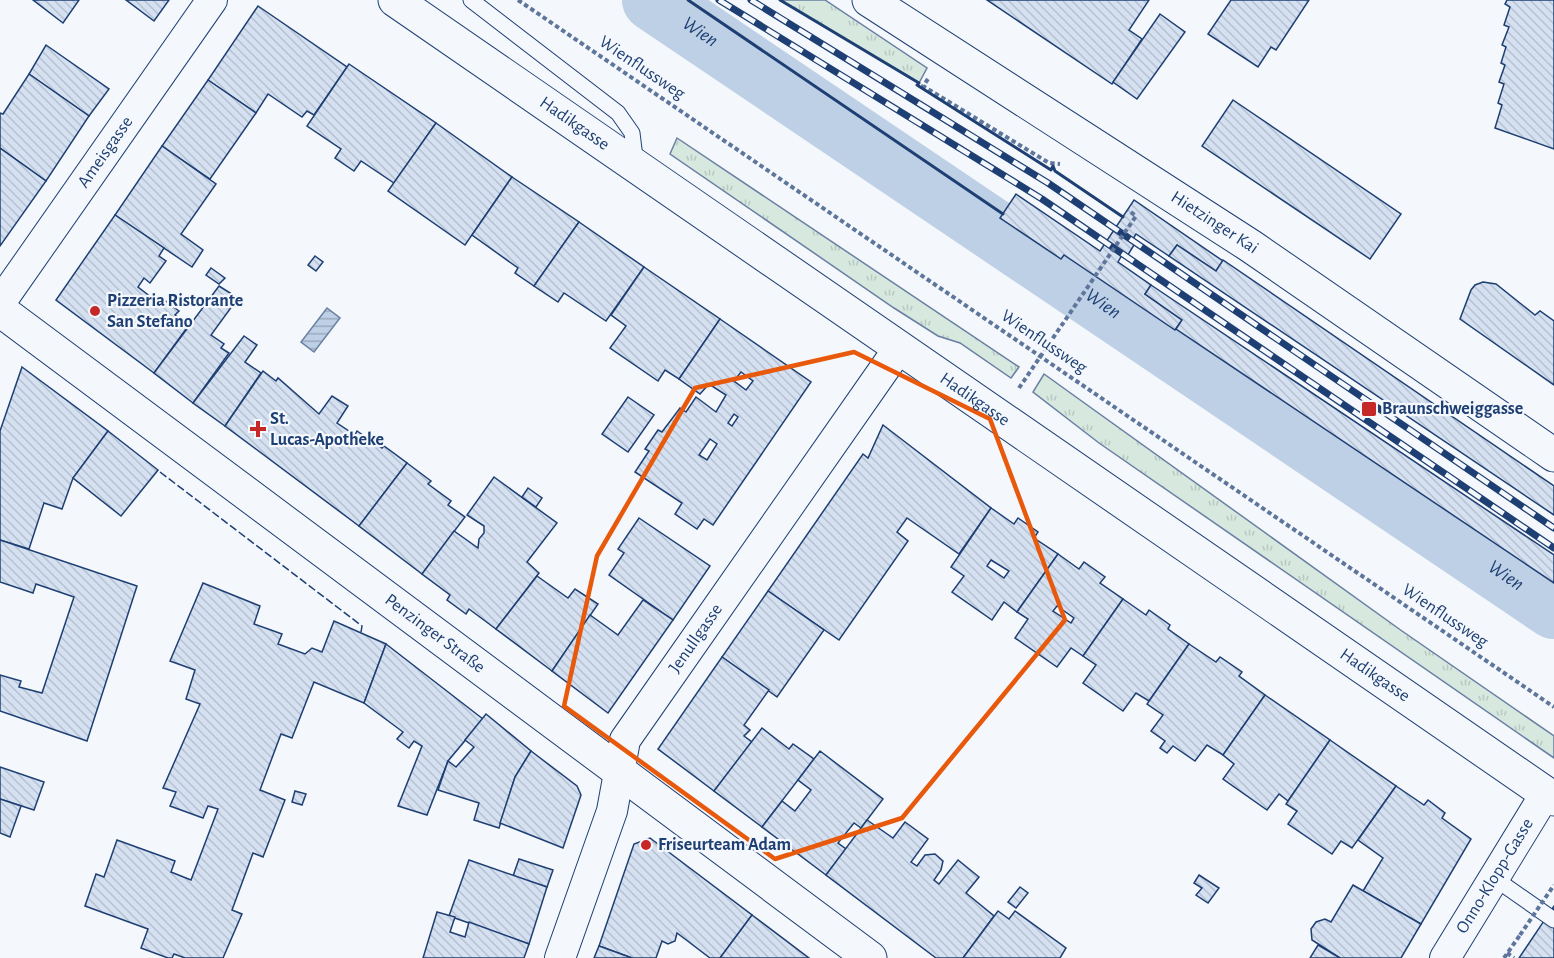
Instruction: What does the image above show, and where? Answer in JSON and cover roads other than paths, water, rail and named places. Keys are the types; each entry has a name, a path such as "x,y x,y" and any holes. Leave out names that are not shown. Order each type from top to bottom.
{"main road":[{"name":"Hadikgasse","path":"395,0 1550,796"},
{"name":"Hietzinger Kai","path":"869,0 1249,245 1554,455"},
{"name":"Penzinger Straße","path":"0,310 620,769 870,958"}],"street":[{"name":"Ameisgasse","path":"0,303 212,0"},
{"name":"Jenullgasse","path":"560,958 612,811 625,740 899,348"},
{"name":"Onno-Klopp-Gasse","path":"1445,958 1494,878 1550,796"}],"lane":[{"path":"471,0 618,113 632,134 636,166"},
{"path":"1494,878 1554,920"}],"water":[{"path":"327,308 340,318 314,352 301,342"}],"waterway":[{"name":"Wien","path":"653,0 1554,608"}],"railway":[{"path":"719,0 1042,199 1554,548"},
{"path":"751,0 1048,183 1554,528"}],"place":[{"name":"Pizzeria Ristorante San Stefano","path":"95,311"},
{"name":"Braunschweiggasse","path":"1369,409"},
{"name":"St. Lucas-Apotheke","path":"258,429"},
{"name":"Friseurteam Adam","path":"646,845"}]}
